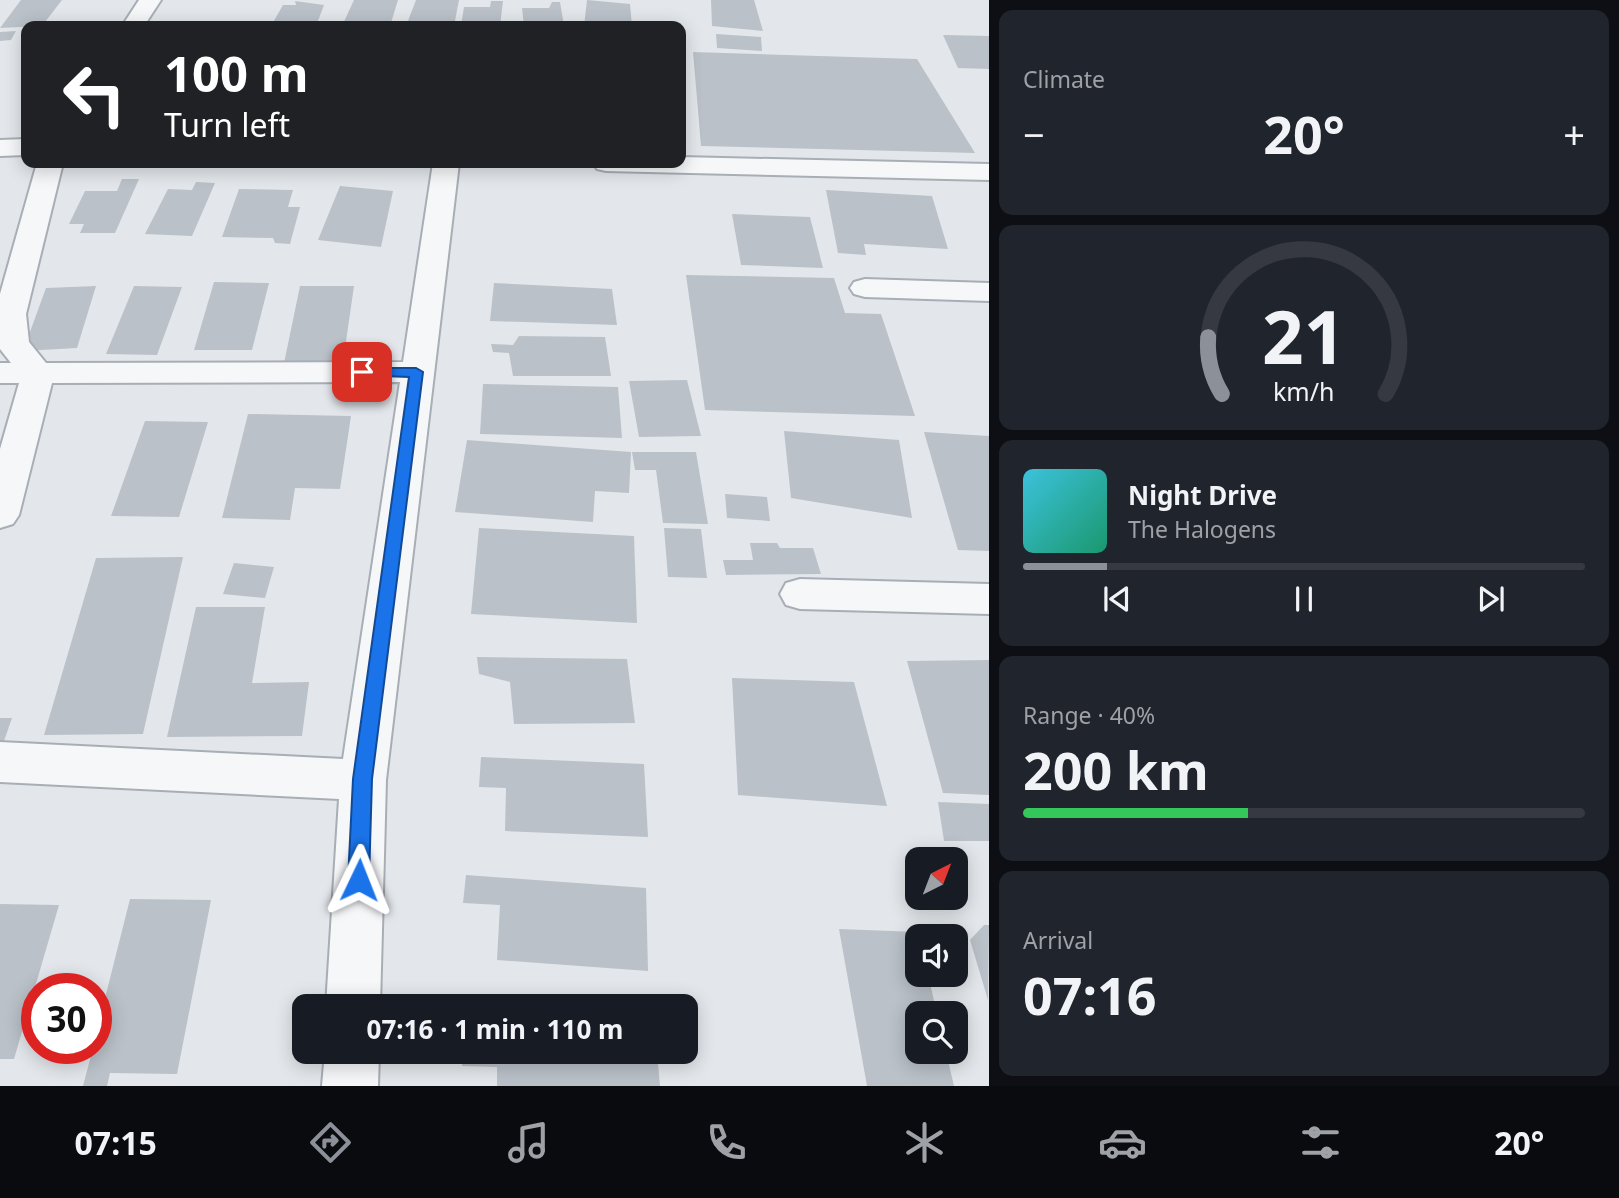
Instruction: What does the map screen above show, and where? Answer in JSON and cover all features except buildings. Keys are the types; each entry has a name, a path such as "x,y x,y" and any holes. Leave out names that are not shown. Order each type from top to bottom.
{"street":[{"path":"136,21 150,0"},
{"path":"0,148 21,147"},
{"path":"686,165 989,172"},
{"path":"38,374 13,344 10,314 49,168"},
{"path":"354,994 363,779 445,168"},
{"path":"865,288 989,292"},
{"path":"0,373 416,372"},
{"path":"0,515 38,374"},
{"path":"800,594 989,599"},
{"path":"0,762 363,779"},
{"path":"350,1086 351,1064"}],"route":[{"path":"359,880 363,779 416,372 362,372"}]}
